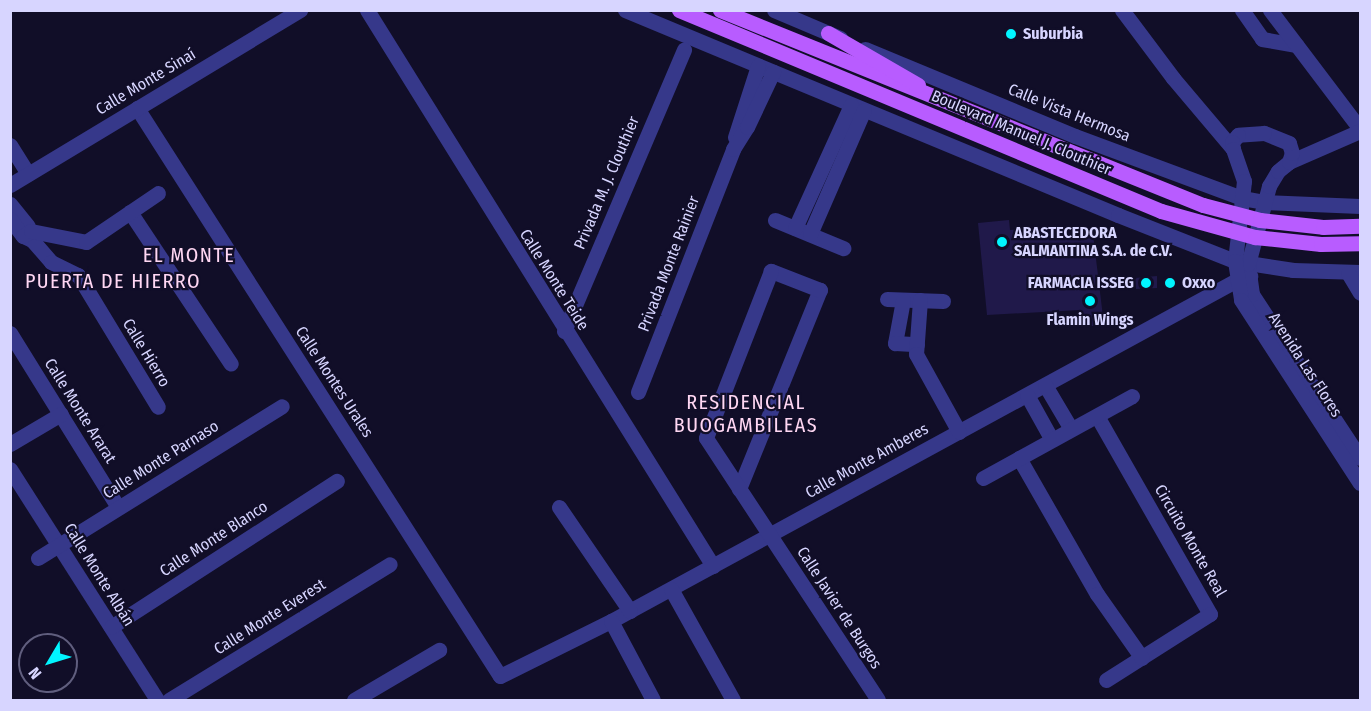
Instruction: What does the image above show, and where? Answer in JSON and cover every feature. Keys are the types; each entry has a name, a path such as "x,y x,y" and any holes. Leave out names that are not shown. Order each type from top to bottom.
{"main road":[{"name":"Boulevard Manuel J. Clouthier","path":"679,10 1161,211 1255,237 1321,244 1360,243"},
{"name":"Boulevard Manuel J. Clouthier","path":"720,10 1168,193 1260,220 1323,227 1360,226"},
{"path":"828,33 894,69 943,102"}],"street":[{"name":"Calle Monte Sinaí","path":"10,185 300,10"},
{"name":"Calle Monte Teide","path":"367,10 564,331 713,566"},
{"path":"625,10 1118,215 1242,270 1354,273 1360,292"},
{"name":"Calle Vista Hermosa","path":"774,10 1075,136 1242,198 1264,202 1360,206"},
{"path":"1122,10 1173,78 1233,149"},
{"path":"1242,10 1262,39 1296,45"},
{"path":"1242,270 1255,237 1269,186 1278,171 1289,162 1360,130 1270,10"},
{"name":"Privada M. J. Clouthier","path":"564,331 684,50"},
{"name":"Privada Monte Rainier","path":"733,149 737,123 758,66"},
{"name":"Privada Monte Rainier","path":"638,392 733,149 747,127 773,72"},
{"path":"795,228 858,107"},
{"path":"810,234 858,107"},
{"name":"Calle Montes Urales","path":"137,108 500,676"},
{"path":"1242,270 1238,234 1244,181 1232,142 1238,135 1264,133 1289,143 1292,153 1289,162"},
{"path":"10,145 28,174"},
{"path":"29,236 86,242 158,193"},
{"name":"Calle Hierro","path":"10,204 29,236"},
{"path":"130,212 231,364"},
{"name":"Calle Hierro","path":"10,219 29,236 51,262 78,275 158,407"},
{"path":"775,220 843,248"},
{"name":"Calle Monte Amberes","path":"500,676 630,611 1045,385 1242,270"},
{"name":"Avenida Las Flores","path":"1242,270 1241,300 1357,463 1360,483"},
{"name":"Calle Javier de Burgos","path":"740,489 820,290 771,271 706,438 878,700"},
{"path":"887,299 943,301"},
{"path":"903,300 894,343 917,344"},
{"path":"920,300 916,354 959,432"},
{"name":"Calle Monte Ararat","path":"10,333 118,507"},
{"path":"1045,385 1071,429"},
{"path":"1026,395 1052,440"},
{"path":"983,477 1132,396"},
{"name":"Calle Monte Parnaso","path":"38,558 282,406"},
{"path":"10,444 61,414"},
{"name":"Circuito Monte Real","path":"1097,416 1210,614 1106,680"},
{"path":"1018,458 1097,594 1142,658"},
{"name":"Calle Monte Albán","path":"10,469 157,700"},
{"name":"Calle Monte Blanco","path":"111,627 337,481"},
{"path":"559,507 630,611"},
{"name":"Calle Monte Everest","path":"169,700 390,564"},
{"path":"671,588 733,700"},
{"path":"611,621 652,700"},
{"path":"354,700 439,650"}],"building":[{"path":"1009,220 1010,230 1064,226 1066,236 1093,234 1104,325 1082,327 1080,310 987,315 978,223"},
{"name":"FARMACIA ISSEG","path":"1157,276 1157,288 1136,289 1135,278"}],"place":[{"name":"Suburbia","path":"1011,34"},
{"name":"ABASTECEDORA SALMANTINA S.A. de C.V.","path":"1002,242"},
{"name":"FARMACIA ISSEG","path":"1146,283"},
{"name":"Oxxo","path":"1170,283"},
{"name":"Flamin Wings","path":"1090,301"}],"district":[{"name":"EL MONTE","path":"189,255"},
{"name":"PUERTA DE HIERRO","path":"113,281"},
{"name":"RESIDENCIAL BUOGAMBILEAS","path":"746,414"}]}
